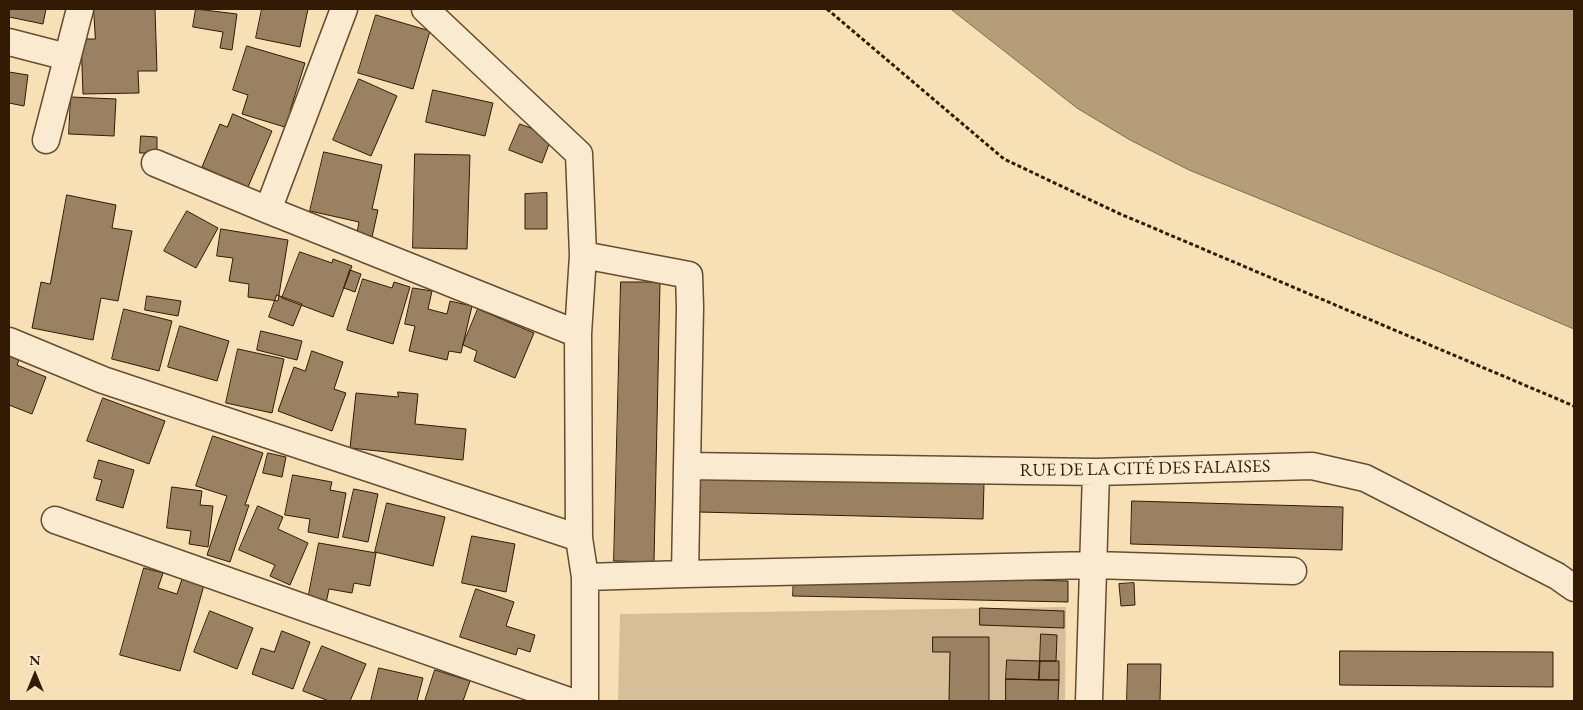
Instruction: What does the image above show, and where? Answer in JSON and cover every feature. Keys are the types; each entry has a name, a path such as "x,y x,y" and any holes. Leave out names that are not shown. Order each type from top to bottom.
{"street":[{"path":"46,140 80,9"},
{"path":"268,210 344,9"},
{"path":"424,9 579,154 583,255 578,334 579,538 585,577 585,701"},
{"path":"9,42 67,57"},
{"path":"155,163 578,334"},
{"path":"583,255 689,275 685,574"},
{"path":"9,341 103,380 579,538"},
{"name":"RUE DE LA CITÉ DES FALAISES","path":"687,466 1096,472 1312,466 1365,478 1557,576 1574,588"},
{"path":"1089,701 1096,472"},
{"path":"55,520 569,701"},
{"path":"585,577 1094,565 1293,571"}],"path":[{"path":"826,9 1004,158 1118,212 1574,406"}],"shaded area":[{"path":"951,9 1574,9 1574,329 1189,170 1130,140 1077,108"},
{"path":"1066,607 1065,701 618,701 620,614"}],"building":[{"path":"9,9 46,9 43,24 9,17"},
{"path":"94,9 155,9 157,71 138,71 139,93 83,94 81,39 95,39"},
{"path":"196,9 237,14 232,50 220,48 223,32 193,27"},
{"path":"262,9 308,9 300,47 256,38"},
{"path":"376,15 430,31 413,89 358,73"},
{"path":"247,46 305,63 290,111 294,111 288,128 242,114 248,95 233,90"},
{"path":"9,72 28,75 24,106 9,103"},
{"path":"359,79 397,96 371,156 333,140"},
{"path":"433,90 493,103 485,136 426,122"},
{"path":"71,97 116,99 114,136 69,134"},
{"path":"233,114 272,131 248,187 202,167 220,124 227,127"},
{"path":"520,124 552,136 542,163 509,150"},
{"path":"141,136 157,137 157,153 140,153"},
{"path":"324,152 382,165 372,209 378,210 372,237 357,233 359,222 310,211"},
{"path":"415,154 470,155 467,249 413,248"},
{"path":"547,193 547,229 525,229 525,194"},
{"path":"67,195 116,205 112,228 132,231 118,301 101,298 93,340 32,328 41,282 50,284"},
{"path":"187,211 218,228 196,268 164,251"},
{"path":"221,229 288,240 278,301 248,297 249,284 229,281 233,258 217,256"},
{"path":"300,252 332,263 333,259 352,266 333,317 282,298"},
{"path":"350,270 361,274 355,292 344,288"},
{"path":"363,279 392,288 394,282 410,287 393,344 347,330"},
{"path":"621,282 660,282 654,562 614,561"},
{"path":"413,288 432,291 428,309 447,314 450,301 472,306 461,353 449,351 447,360 409,351 415,326 405,324"},
{"path":"277,295 302,304 293,326 269,317"},
{"path":"147,296 181,301 178,316 145,310"},
{"path":"124,309 172,321 159,371 112,359"},
{"path":"478,309 534,333 515,378 474,361 477,351 463,345"},
{"path":"180,326 229,341 217,381 168,367"},
{"path":"261,331 302,341 297,360 257,350"},
{"path":"9,342 24,348 17,365 46,377 32,414 9,405"},
{"path":"238,349 284,359 272,413 226,403"},
{"path":"312,351 343,362 334,389 346,393 332,431 278,411 294,367 305,371"},
{"path":"398,392 418,394 415,424 466,429 463,460 350,448 356,393 398,397"},
{"path":"103,398 165,421 149,464 87,441"},
{"path":"213,436 263,453 245,505 249,505 230,562 207,555 227,496 196,486"},
{"path":"268,453 286,457 282,477 263,473"},
{"path":"99,460 134,470 123,508 96,500 102,480 94,478"},
{"path":"293,475 332,482 330,490 346,493 338,538 308,532 310,519 285,515"},
{"path":"698,478 984,484 983,519 698,512"},
{"path":"172,487 202,491 200,505 213,506 208,547 189,544 191,531 167,528"},
{"path":"354,489 378,494 368,542 343,537"},
{"path":"1132,501 1343,507 1342,550 1131,544"},
{"path":"387,503 445,517 433,566 375,552"},
{"path":"258,506 283,517 278,529 308,543 290,585 270,576 275,565 239,550"},
{"path":"472,536 515,544 506,592 462,583"},
{"path":"319,543 376,553 370,586 354,583 352,593 329,589 326,603 308,599"},
{"path":"144,568 163,573 158,588 177,594 182,579 204,585 180,671 120,655"},
{"path":"794,574 1068,581 1068,602 793,596"},
{"path":"1134,583 1135,605 1121,606 1119,584"},
{"path":"476,589 514,602 506,626 535,635 530,652 518,648 516,655 460,637"},
{"path":"980,608 1064,611 1064,628 980,625"},
{"path":"210,611 253,628 237,669 194,652"},
{"path":"282,631 310,642 293,689 252,674 261,648 274,652"},
{"path":"1041,634 1057,635 1056,661 1040,661"},
{"path":"933,637 989,637 989,701 949,701 950,652 933,652"},
{"path":"322,646 366,664 350,701 329,701 303,691"},
{"path":"1340,651 1553,652 1553,687 1340,685"},
{"path":"1007,660 1040,661 1039,680 1006,679"},
{"path":"1040,661 1059,661 1059,680 1039,680"},
{"path":"1128,664 1161,664 1160,701 1127,701"},
{"path":"379,668 423,678 417,701 371,701"},
{"path":"435,670 470,681 463,701 425,701"},
{"path":"1006,679 1059,680 1058,701 1006,701"}]}
